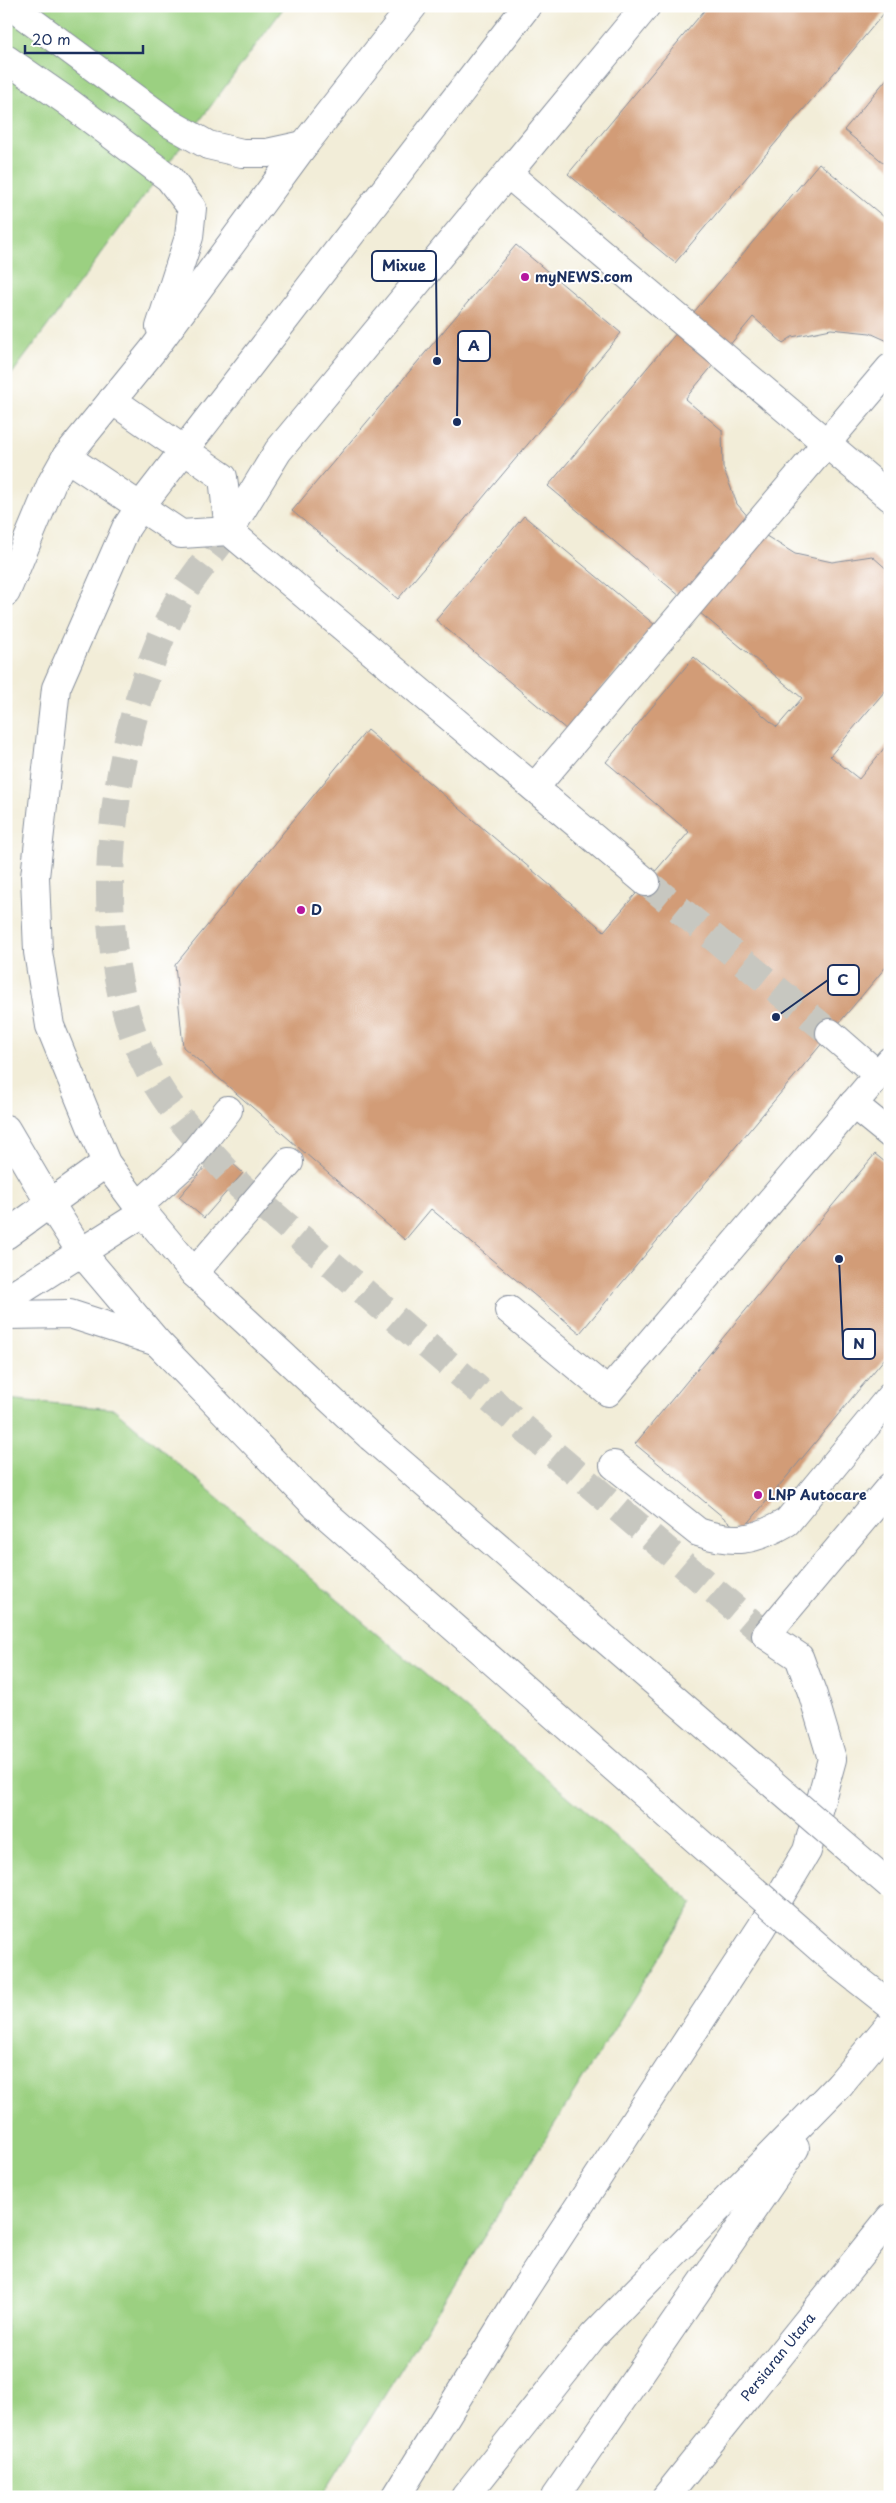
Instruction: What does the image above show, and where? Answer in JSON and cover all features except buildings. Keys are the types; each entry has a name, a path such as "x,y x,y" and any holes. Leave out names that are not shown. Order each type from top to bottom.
{"main road":[{"path":"11,6 169,123 208,146 242,153 267,153 304,145"},
{"path":"6,592 52,482 66,457 153,350 304,145 413,6"},
{"path":"527,6 183,450 126,528 56,688 36,877 38,952 50,1026 106,1163 141,1210 194,1272 371,1437 890,1885"},
{"path":"229,531 278,451 646,6"},
{"path":"6,59 68,102 168,178 192,208 189,237 153,350"},
{"path":"508,174 890,497"},
{"path":"536,787 890,368"},
{"path":"112,400 223,477 229,531"},
{"path":"66,457 181,534 229,531 536,787 646,882"},
{"path":"508,1310 608,1392 884,1068 830,1033"},
{"path":"853,1104 890,1134"},
{"path":"6,1300 81,1252 141,1210 185,1164 228,1110"},
{"path":"6,1129 81,1252 157,1342 317,1507 838,1964 890,2005"},
{"path":"194,1272 289,1162"},
{"path":"6,1235 49,1202 106,1163"},
{"path":"6,1315 70,1314 157,1342"},
{"path":"614,1465 698,1532 715,1538 740,1541 765,1535 787,1522 890,1397"},
{"path":"396,2497 524,2290 761,1928 806,1851 832,1759 814,1695 799,1657 766,1635 890,1487"},
{"path":"465,2497 593,2336 840,2084 890,2024"},
{"path":"555,2497 840,2084"},
{"name":"Persiaran Utara","path":"666,2497 890,2218"}],"green space":[{"path":"6,6 285,6 6,382"},
{"path":"6,1399 114,1409 693,1903 321,2497 6,2497"}],"tunnel":[{"path":"229,531 194,577 176,605 153,657 135,714 121,774 112,836 110,899 115,960 128,1018 149,1071 179,1117 240,1186 766,1635"},
{"path":"646,882 830,1033"}],"place":[{"name":"myNEWS.com","path":"525,277"},
{"name":"Mixue","path":"437,361"},
{"name":"A","path":"457,422"},
{"name":"D","path":"301,910"},
{"name":"C","path":"776,1017"},
{"name":"N","path":"839,1259"},
{"name":"LNP Autocare","path":"758,1495"}]}
